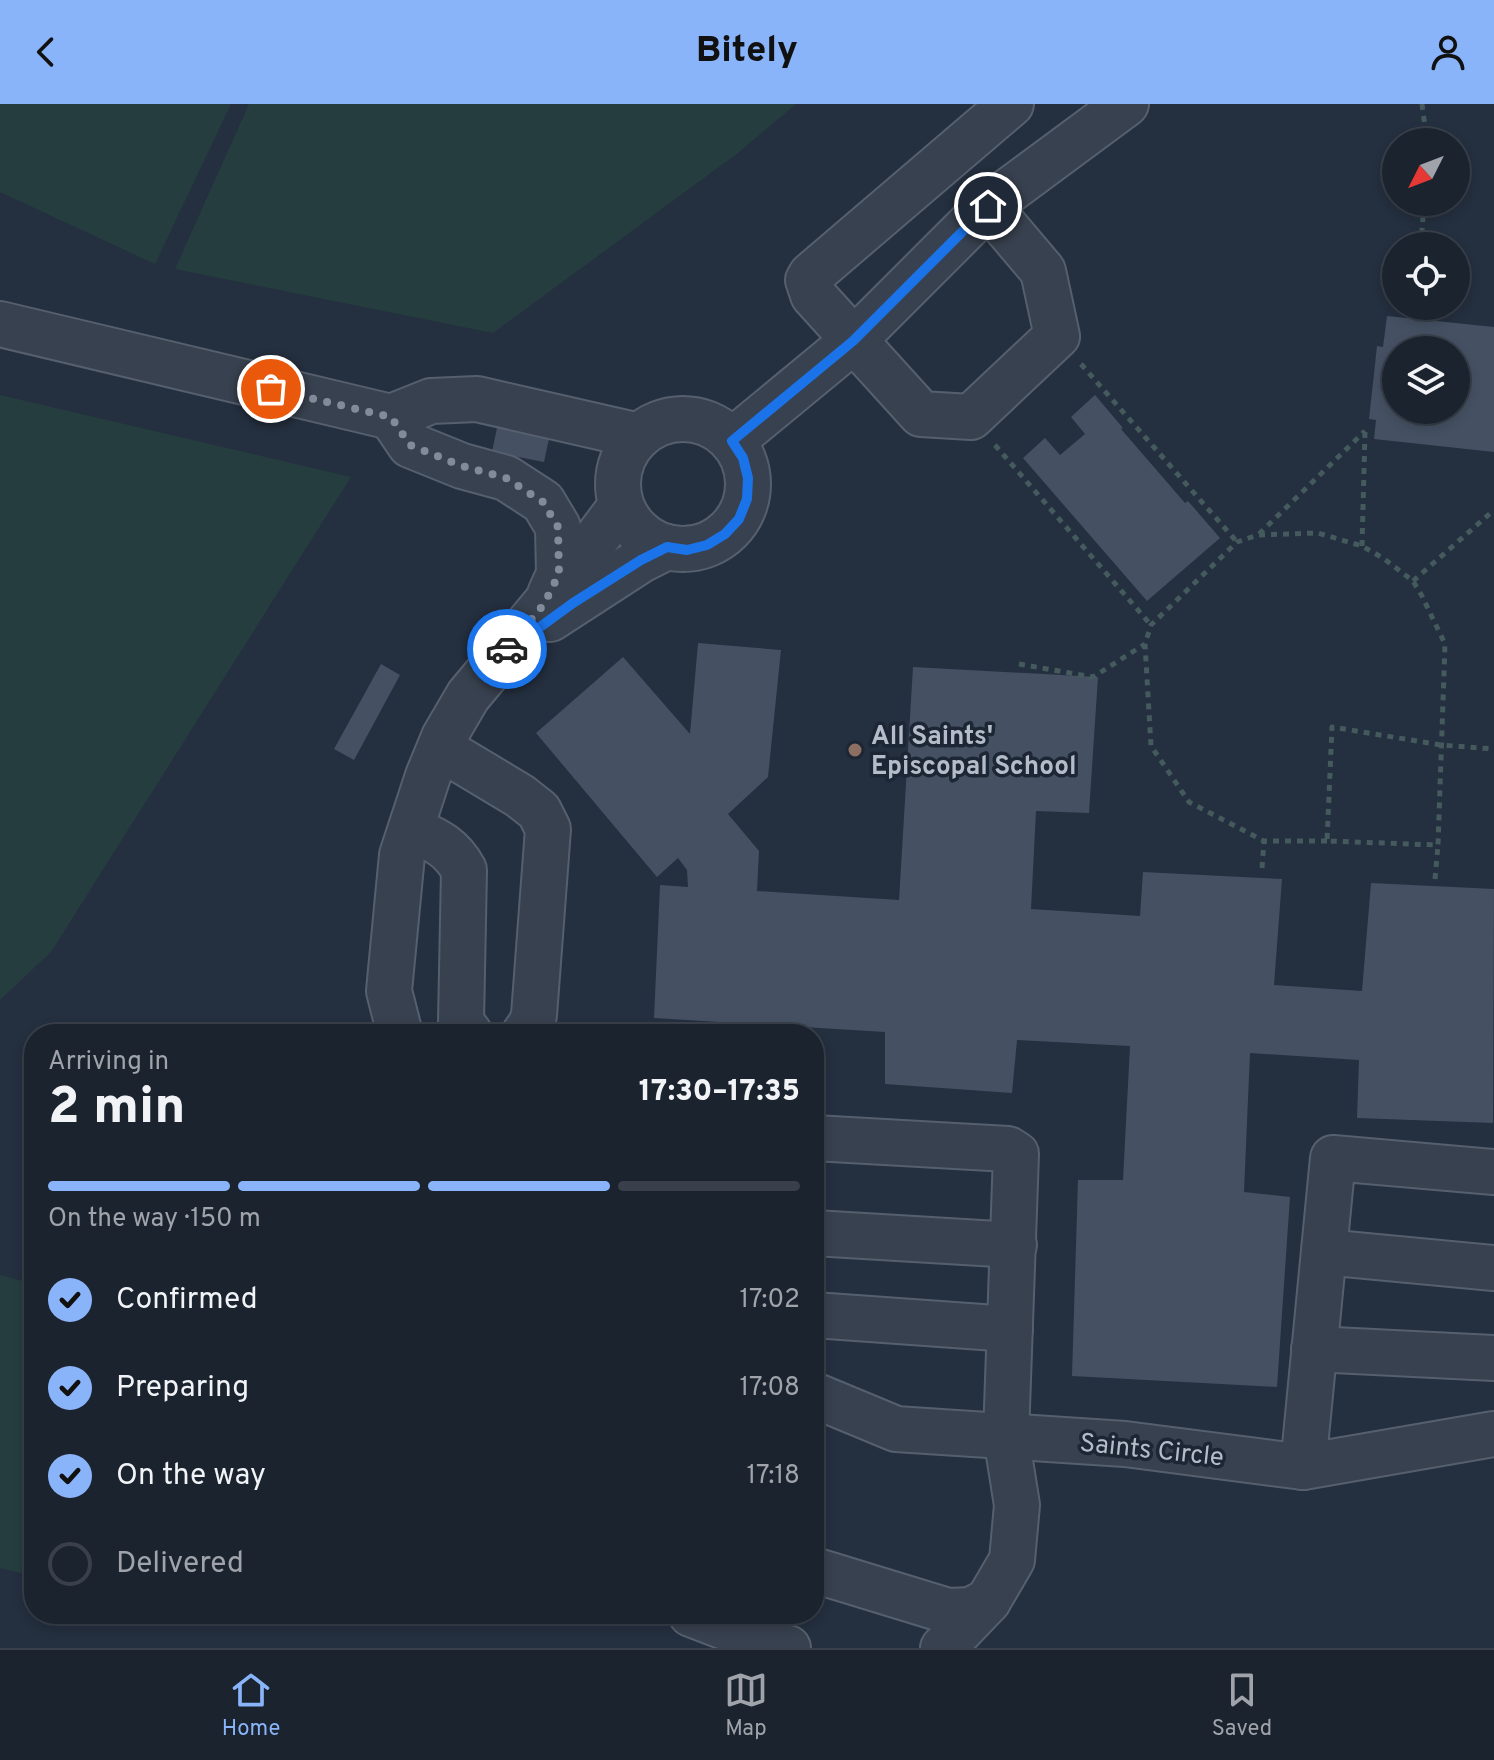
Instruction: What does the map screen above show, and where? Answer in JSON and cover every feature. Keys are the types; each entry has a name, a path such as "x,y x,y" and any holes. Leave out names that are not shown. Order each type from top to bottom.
{"street":[{"path":"988,206 1043,271 1057,336 971,417 921,414 813,295 808,280 1011,104"},
{"path":"732,441 853,341 988,206 1126,104"},
{"path":"0,324 391,417 431,401 477,399 639,436"},
{"path":"391,417 410,445 462,466 506,478 543,502 558,527 559,574 544,604"},
{"path":"683,418 710,425 732,441 743,458 748,478 747,499 739,519 725,534 707,545 687,550 667,547 647,539 632,525 621,506 618,485 620,463 634,440 656,424 683,418"},
{"path":"397,1024 389,991 402,855 440,748 468,696 621,506"},
{"path":"503,654 573,603 667,547"},
{"path":"440,748 534,806 548,829 531,1024"},
{"path":"411,829 440,842 456,856 464,870 462,1024"},
{"path":"824,1139 1008,1149 1014,1151 1017,1158 1006,1436 1017,1505 1012,1560 943,1648"},
{"path":"1303,1467 1333,1158 1494,1172"},
{"path":"824,1234 1014,1245"},
{"path":"1324,1252 1494,1268"},
{"path":"824,1316 1010,1329"},
{"path":"1314,1349 1494,1358"},
{"name":"Saints Circle","path":"824,1399 896,1429 1125,1444 1303,1467 1494,1434"},
{"path":"824,1573 948,1611 979,1605"},
{"path":"717,1624 774,1646 788,1648"}],"path":[{"path":"1422,104 1425,128"},
{"path":"1057,336 1237,542"},
{"path":"971,417 1151,625"},
{"path":"1258,535 1365,431 1362,546"},
{"path":"1413,581 1494,510"},
{"path":"1435,879 1438,845 1445,644 1413,581 1362,546 1318,533 1258,535 1237,542 1151,625 1145,644 1151,746 1189,802 1264,841 1438,845"},
{"path":"1019,664 1093,677 1145,644"},
{"path":"1327,841 1332,727 1441,745 1494,749"},
{"path":"1262,868 1264,841"}],"green space":[{"path":"0,104 231,104 155,264 0,192"},
{"path":"249,104 796,104 738,153 493,333 175,269"},
{"path":"0,395 351,477 51,952 0,1000"},
{"path":"0,1275 24,1281 24,1574 0,1568"}],"building":[{"path":"1386,320 1426,320 1494,327 1494,452 1374,439 1376,420 1369,419 1377,346 1382,347 1382,424 1470,424 1470,336 1384,336"},
{"path":"1095,395 1185,503 1188,501 1220,538 1147,601 1023,458 1045,438 1060,455 1085,434 1071,417"},
{"path":"498,423 550,434 544,462 492,452"},
{"path":"698,643 781,650 768,777 728,814 759,851 757,891 899,900 913,667 1098,677 1089,813 1036,811 1031,909 1140,916 1143,872 1282,879 1274,985 1362,991 1371,883 1494,889 1493,1123 1357,1118 1359,1060 1250,1053 1244,1192 1290,1197 1277,1387 1072,1376 1078,1180 1123,1180 1130,1046 1017,1040 1012,1093 885,1084 885,1032 824,1028 824,1024 753,1024 654,1018 660,885 688,887 687,870 678,858 657,877 536,733 623,657 690,734"},
{"path":"381,664 400,675 354,760 334,749"}],"way so far":[{"path":"271,389 391,417 410,445 462,466 506,478 543,502 558,527 559,574 544,604 507,649"}],"place":[{"name":"All Saints' Episcopal School","path":"855,750"}],"route":[{"path":"507,649 503,654 542,624 641,560 667,547 687,550 707,545 725,534 739,519 747,499 748,478 743,458 732,441 853,341 988,206"}]}
